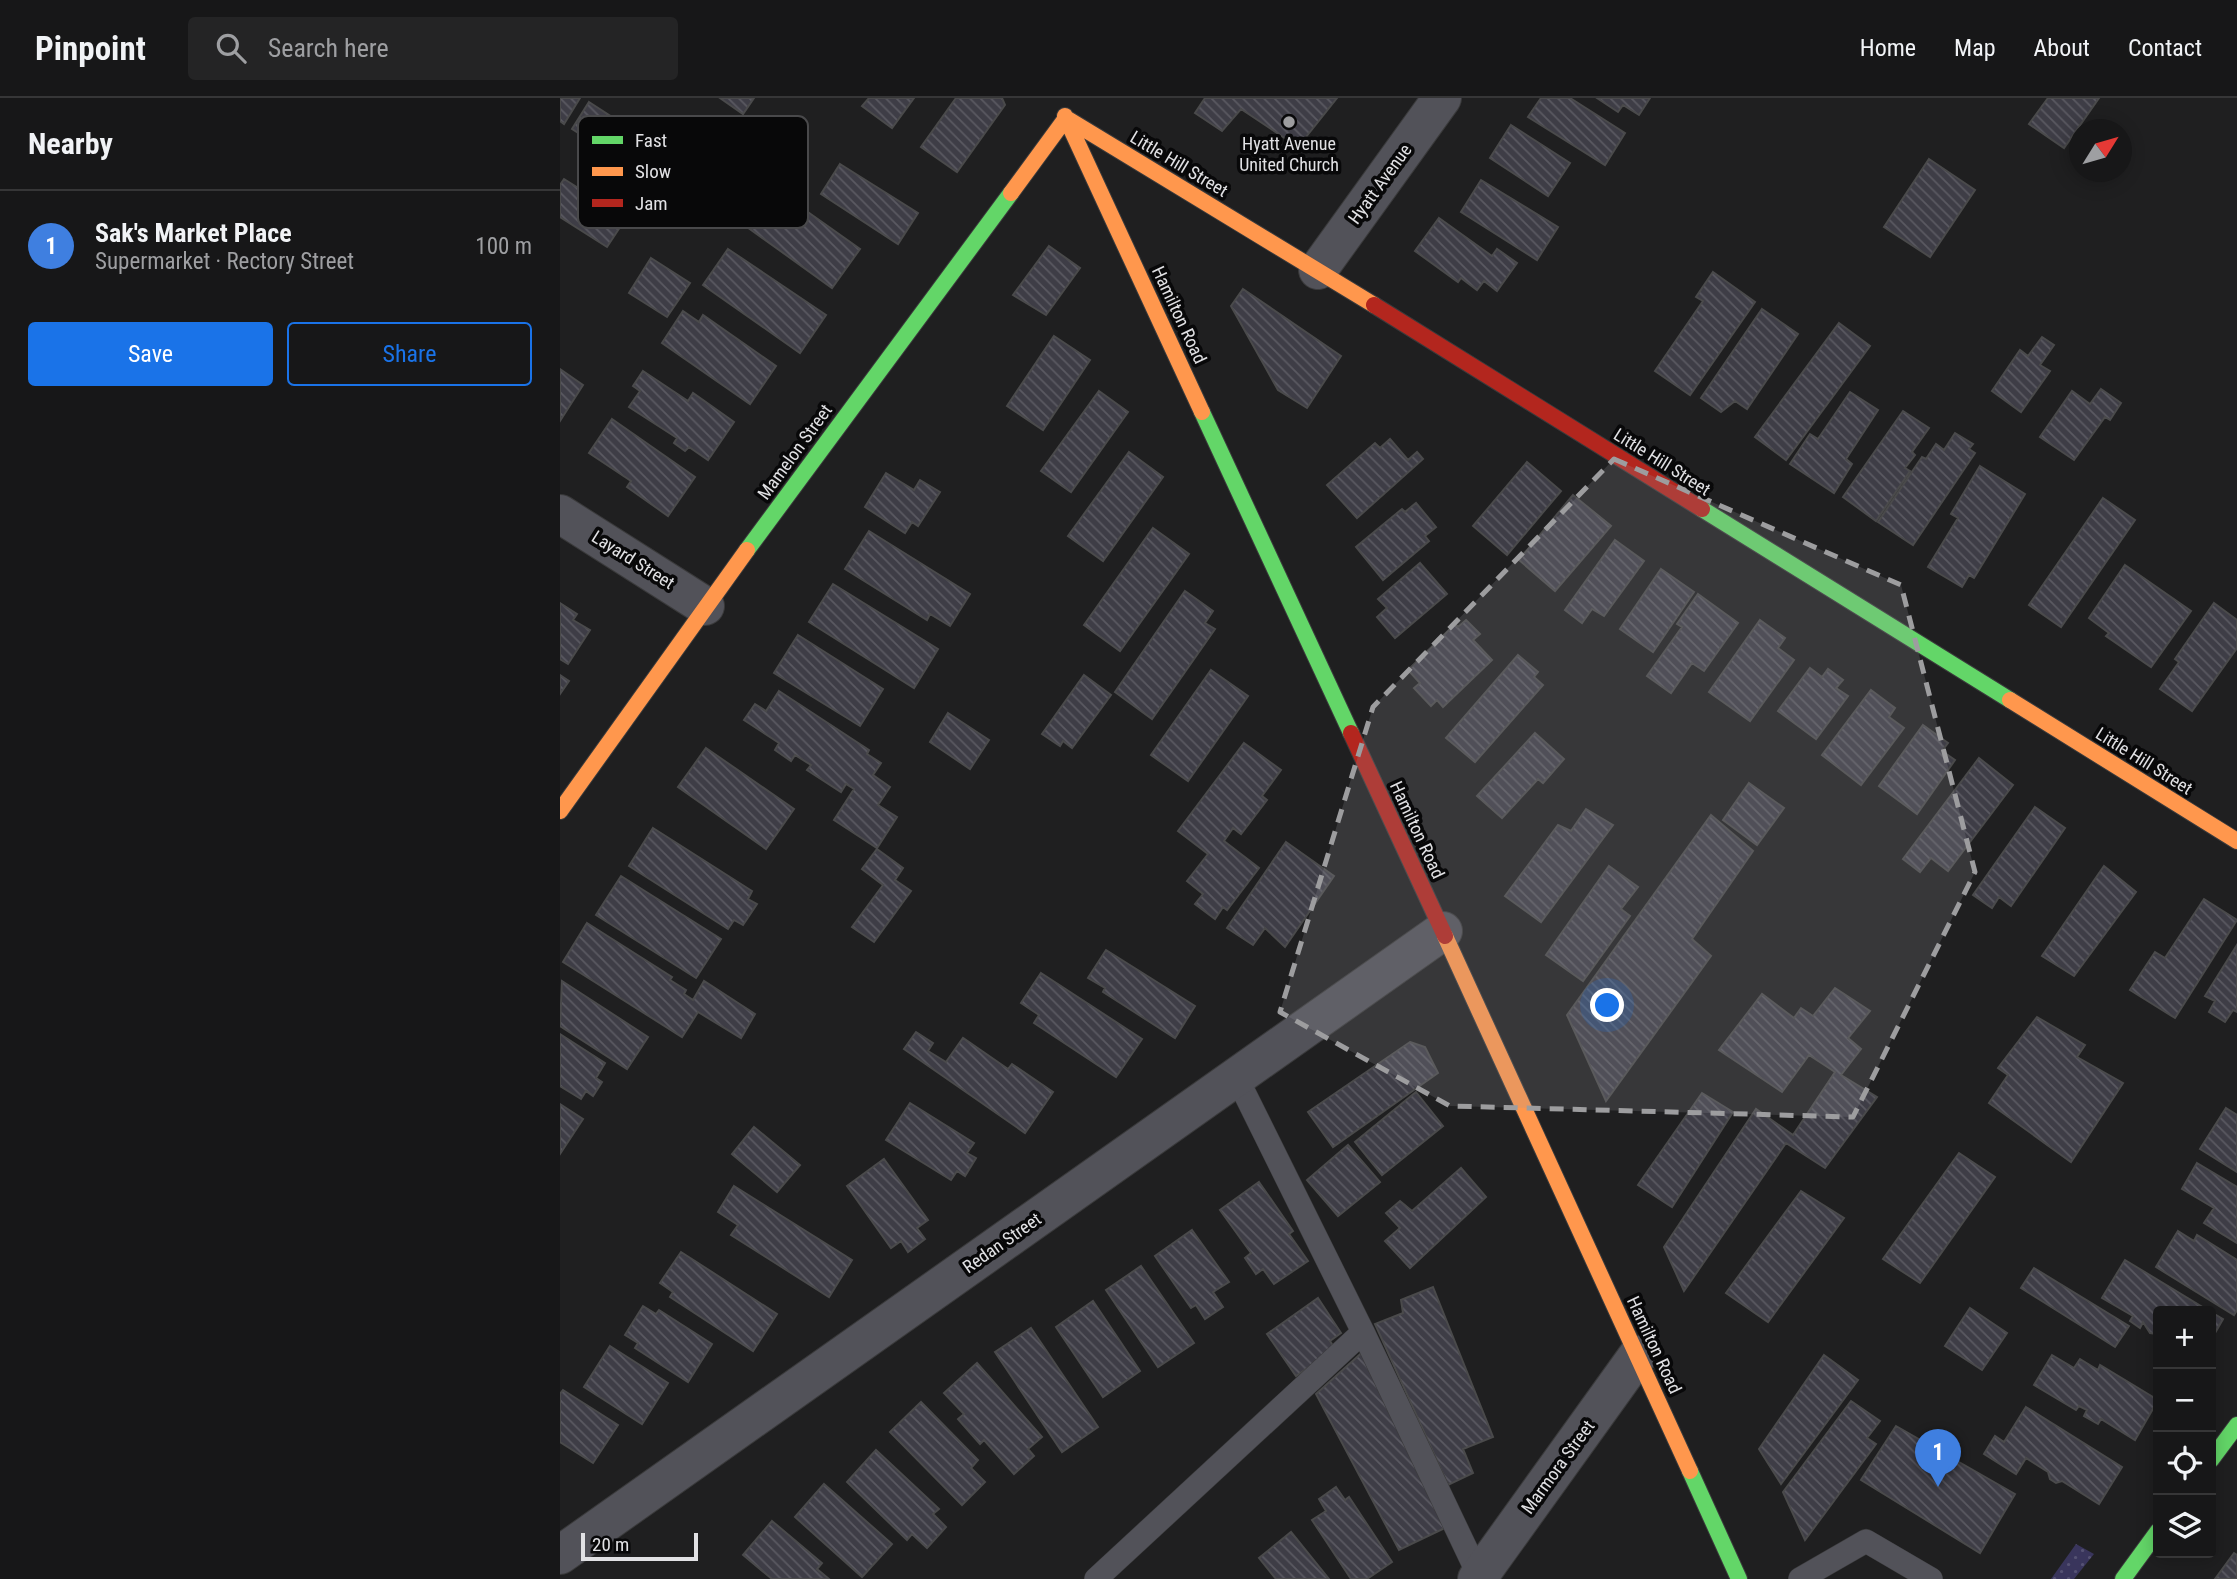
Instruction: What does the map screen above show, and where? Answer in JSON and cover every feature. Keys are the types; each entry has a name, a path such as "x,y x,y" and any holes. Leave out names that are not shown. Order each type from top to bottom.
{"street":[{"name":"Hamilton Road","path":"1057,98 1739,1579"},
{"name":"Hyatt Avenue","path":"1318,270 1442,98"},
{"name":"Little Hill Street","path":"1066,118 1318,270 2237,841"},
{"name":"Mamelon Street","path":"560,811 705,606 1066,118"},
{"name":"Layard Street","path":"560,514 705,606"},
{"name":"Redan Street","path":"560,1555 1443,932"},
{"name":"Marmora Street","path":"1478,1578 1638,1355"},
{"path":"2216,1453 2237,1424"},
{"path":"2123,1579 2153,1538"}],"lane":[{"path":"1237,1078 1363,1332 1478,1578"},
{"path":"1096,1579 1363,1332"},
{"path":"1800,1579 1866,1541 1931,1579"}],"highlighted area":[{"path":"1614,459 1901,585 1975,872 1853,1117 1450,1106 1280,1012 1373,707"}],"shaded area":[{"path":"2076,1544 2094,1554 2074,1579 2051,1579"}],"building":[{"path":"560,98 580,98 564,124 560,121"},
{"path":"720,98 754,98 743,114"},
{"path":"869,98 914,98 892,128 862,106"},
{"path":"956,98 1002,98 1005,105 957,172 921,147"},
{"name":"Hyatt Avenue United Church","path":"1205,98 1337,98 1298,147 1241,109 1222,131 1195,113"},
{"path":"1541,98 1570,98 1625,133 1605,165 1528,117"},
{"path":"1597,98 1650,98 1639,115 1623,105 1618,112"},
{"path":"2048,98 2099,98 2084,119 2069,119 2069,141 2064,148 2029,124"},
{"path":"589,102 611,116 580,116"},
{"path":"578,119 578,133 572,129"},
{"path":"1511,125 1570,163 1548,196 1490,158"},
{"path":"1929,159 1975,190 1930,257 1884,227"},
{"path":"840,164 918,213 898,244 821,194"},
{"path":"564,179 578,188 578,228 619,228 607,247 560,217 560,185"},
{"path":"1481,180 1558,227 1537,260 1461,212"},
{"path":"808,212 860,249 832,288 748,228 808,228"},
{"path":"1439,218 1492,256 1497,249 1517,263 1497,291 1484,281 1477,290 1461,278 1458,282 1415,251"},
{"path":"1049,246 1080,268 1046,315 1013,295"},
{"path":"728,249 826,315 800,353 703,285"},
{"path":"651,258 690,283 667,317 629,293"},
{"path":"1713,272 1755,302 1690,395 1655,371 1703,301 1696,297"},
{"path":"1243,289 1341,356 1307,408 1278,390 1231,306"},
{"path":"1762,309 1798,334 1747,409 1735,401 1721,412 1701,398"},
{"path":"683,311 699,322 703,315 776,366 750,404 662,343"},
{"path":"1839,323 1870,346 1786,460 1755,437"},
{"path":"1054,336 1090,360 1043,430 1007,406"},
{"path":"2042,337 2054,345 2040,365 2050,371 2021,412 1992,391 2020,350 2028,356"},
{"path":"560,369 583,385 560,421"},
{"path":"643,371 688,401 693,393 734,422 708,460 689,447 685,451 674,443 677,438 629,407 640,391 633,386"},
{"path":"2101,389 2121,403 2110,420 2105,417 2074,460 2040,437 2072,391 2090,404"},
{"path":"1099,391 1128,412 1071,492 1041,471"},
{"path":"1850,392 1878,410 1846,459 1852,464 1834,493 1790,464 1810,434 1818,439"},
{"path":"1903,411 1929,428 1912,452 1915,455 1905,468 1910,471 1876,521 1843,497"},
{"path":"612,419 695,477 668,516 627,487 631,481 589,453"},
{"path":"1955,433 1973,444 1969,449 1975,453 1913,545 1878,522 1922,457 1926,459 1936,444 1944,450"},
{"path":"1390,439 1408,460 1417,452 1423,459 1357,518 1327,485 1375,443 1380,448"},
{"path":"1129,452 1163,477 1103,561 1068,536"},
{"path":"1527,462 1561,491 1507,555 1473,526"},
{"path":"1980,466 2025,494 1974,578 1969,575 1962,587 1928,567 1958,518 1951,514"},
{"path":"886,473 914,490 920,480 940,492 918,526 912,522 905,533 865,507"},
{"path":"1573,495 1611,526 1555,591 1519,560"},
{"path":"2103,498 2135,520 2061,627 2029,605"},
{"path":"1416,503 1436,527 1425,536 1429,541 1383,580 1356,547 1402,509 1405,512"},
{"path":"1153,528 1189,554 1120,651 1084,625"},
{"path":"869,531 970,594 950,626 930,614 927,620 845,569"},
{"path":"1615,540 1644,561 1604,616 1592,609 1582,623 1565,610"},
{"path":"1420,563 1447,594 1395,638 1377,617 1387,608 1378,599"},
{"path":"2125,565 2191,611 2151,667 2106,636 2109,633 2089,618"},
{"path":"1661,569 1694,592 1653,652 1620,629"},
{"path":"833,584 938,649 914,688 809,622"},
{"path":"1185,591 1213,611 1205,623 1215,629 1152,719 1115,692"},
{"path":"1698,594 1738,623 1704,671 1692,663 1671,693 1647,676 1682,627 1677,624"},
{"path":"560,603 577,614 573,620 590,630 568,664 560,659"},
{"path":"2214,603 2237,620 2237,648 2192,711 2160,689 2179,662 2175,659"},
{"path":"1466,620 1480,634 1473,640 1492,660 1443,707 1437,700 1431,706 1414,688 1420,683 1408,670 1455,624 1458,627"},
{"path":"1760,620 1785,638 1778,648 1794,660 1750,721 1709,692"},
{"path":"798,635 883,689 860,726 774,673"},
{"path":"1518,655 1538,672 1534,677 1543,685 1475,762 1446,738"},
{"path":"1810,668 1822,677 1828,669 1843,680 1836,688 1848,696 1816,739 1778,711"},
{"path":"1211,670 1248,696 1188,781 1151,755"},
{"path":"560,675 569,681 560,694"},
{"path":"1084,675 1111,695 1072,748 1063,741 1060,746 1042,734"},
{"path":"1871,690 1895,708 1889,717 1904,728 1861,785 1822,755"},
{"path":"779,691 869,750 867,754 881,763 873,775 890,787 878,805 897,817 877,848 834,820 854,789 846,784 841,792 807,770 811,765 795,755 791,761 775,750 779,743 744,720 755,704 766,711"},
{"path":"948,713 989,740 970,769 930,742"},
{"path":"1923,725 1948,743 1942,751 1955,760 1917,814 1879,786"},
{"path":"1535,733 1564,759 1543,783 1538,779 1502,818 1477,796"},
{"path":"1244,743 1281,770 1262,796 1267,800 1241,834 1233,828 1224,841 1259,868 1227,910 1223,907 1215,919 1195,904 1203,894 1187,881 1208,854 1178,831"},
{"path":"706,748 794,809 766,849 678,787"},
{"path":"1979,758 2013,785 1948,871 1931,858 1920,872 1903,859"},
{"path":"1749,783 1784,808 1757,845 1723,820"},
{"path":"2035,807 2065,828 2011,906 1999,897 1992,908 1973,895"},
{"path":"1586,809 1613,825 1541,922 1505,896 1558,825 1571,831"},
{"path":"1711,815 1753,851 1692,939 1711,956 1606,1101 1567,1015"},
{"path":"653,828 752,891 748,899 757,904 743,925 734,920 728,929 629,866"},
{"path":"1286,842 1334,876 1285,947 1265,928 1253,945 1227,928"},
{"path":"877,849 903,868 895,880 911,891 874,942 852,927 883,885 862,869"},
{"path":"1609,866 1638,887 1621,909 1630,916 1583,981 1546,955"},
{"path":"2104,866 2136,892 2074,976 2042,956"},
{"path":"621,876 721,939 696,978 596,915"},
{"path":"2204,899 2237,920 2175,1018 2130,990 2155,952 2165,958"},
{"path":"587,923 672,977 670,980 686,990 684,994 693,1000 704,981 755,1014 741,1038 698,1012 682,1037 563,962"},
{"path":"2237,945 2237,1012 2233,1010 2225,1022 2209,1012 2215,1001 2205,996"},
{"path":"1106,950 1195,1006 1175,1038 1103,992 1105,988 1088,978"},
{"path":"1041,973 1142,1039 1116,1077 1034,1023 1039,1015 1021,1003"},
{"path":"562,981 648,1037 627,1069 560,1026"},
{"path":"1835,988 1870,1011 1848,1038 1861,1049 1841,1075 1877,1097 1825,1168 1786,1143 1684,1291 1664,1247 1756,1109 1793,1135 1835,1072 1809,1055 1782,1092 1719,1050 1762,994 1794,1018 1801,1008 1813,1016"},
{"path":"2037,1017 2085,1045 2077,1057 2123,1083 2071,1162 1989,1103 2008,1075 1998,1068"},
{"path":"916,1032 933,1043 928,1051 946,1062 963,1038 1008,1069 1012,1064 1053,1092 1025,1133 904,1049"},
{"path":"560,1034 605,1063 596,1078 602,1082 593,1096 586,1091 581,1099 560,1086"},
{"path":"1410,1042 1425,1047 1438,1073 1333,1147 1308,1112"},
{"path":"1416,1092 1443,1126 1382,1175 1355,1142"},
{"path":"1702,1093 1733,1112 1672,1207 1638,1185"},
{"path":"910,1103 974,1143 967,1153 976,1158 965,1176 957,1171 951,1180 886,1140"},
{"path":"560,1104 583,1119 560,1154"},
{"path":"2226,1108 2237,1115 2237,1172 2200,1149"},
{"path":"754,1127 800,1165 777,1192 732,1154"},
{"path":"1348,1145 1380,1182 1338,1216 1307,1180"},
{"path":"1959,1153 1995,1177 1920,1283 1883,1259"},
{"path":"884,1159 928,1220 917,1228 925,1239 908,1252 901,1241 891,1248 847,1186"},
{"path":"2197,1163 2237,1187 2237,1243 2204,1223 2214,1208 2182,1189"},
{"path":"1461,1168 1486,1197 1410,1268 1385,1241 1400,1228 1386,1213 1400,1201 1412,1211"},
{"path":"1259,1182 1293,1231 1289,1234 1308,1261 1274,1284 1263,1269 1256,1274 1245,1258 1251,1253 1220,1210"},
{"path":"734,1186 852,1260 829,1297 731,1235 738,1225 718,1212"},
{"path":"1801,1191 1844,1218 1768,1322 1726,1293"},
{"path":"1192,1230 1229,1282 1213,1292 1223,1307 1205,1319 1196,1305 1191,1308 1155,1256"},
{"path":"2178,1231 2194,1241 2197,1235 2237,1260 2237,1310 2234,1315 2156,1267"},
{"path":"681,1252 777,1314 753,1351 670,1297 673,1292 660,1283"},
{"path":"2125,1260 2201,1306 2153,1306 2153,1333 2143,1322 2140,1328 2130,1321 2133,1316 2102,1298"},
{"path":"1141,1266 1194,1343 1158,1367 1106,1290"},
{"path":"2034,1268 2129,1326 2115,1347 2021,1288"},
{"path":"1433,1287 1493,1437 1463,1449 1473,1473 1448,1485 1375,1324 1403,1313 1401,1300"},
{"path":"1318,1298 1341,1333 1330,1341 1335,1349 1296,1376 1267,1334"},
{"path":"1093,1301 1140,1371 1103,1397 1056,1327"},
{"path":"643,1306 656,1314 659,1310 712,1344 688,1382 635,1348 638,1343 625,1335"},
{"path":"1970,1308 2007,1333 1982,1370 1945,1346"},
{"path":"2216,1315 2223,1319 2216,1331"},
{"path":"1031,1328 1098,1427 1062,1452 995,1352"},
{"path":"610,1346 668,1383 642,1424 584,1387"},
{"path":"1366,1349 1447,1527 1399,1550 1316,1394"},
{"path":"1824,1355 1858,1380 1781,1484 1759,1449"},
{"path":"2052,1355 2074,1368 2080,1359 2098,1370 2100,1365 2153,1397 2153,1409 2135,1440 2101,1419 2098,1424 2084,1416 2087,1410 2079,1406 2076,1410 2034,1385"},
{"path":"977,1363 1042,1437 1028,1449 1034,1456 1014,1474 984,1440 980,1444 958,1419 964,1414 944,1393"},
{"path":"563,1390 618,1425 593,1463 560,1442 560,1394"},
{"path":"1851,1401 1880,1421 1867,1438 1876,1444 1805,1540 1783,1492"},
{"path":"921,1402 978,1460 971,1468 985,1482 962,1505 890,1432"},
{"path":"2026,1407 2122,1467 2099,1504 2062,1481 2056,1483 2050,1479 2048,1472 2026,1458 2016,1474 1984,1454 1995,1436 2004,1442"},
{"path":"1896,1426 2015,1494 1980,1553 1861,1480"},
{"path":"876,1450 939,1509 933,1514 946,1527 927,1548 912,1534 907,1540 847,1482"},
{"path":"824,1484 892,1544 862,1577 795,1517"},
{"path":"1336,1487 1345,1500 1349,1497 1392,1562 1367,1579 1351,1579 1312,1520 1326,1511 1319,1499"},
{"path":"772,1521 822,1563 817,1569 829,1579 772,1579 743,1555"},
{"path":"1291,1532 1329,1579 1276,1579 1259,1558"},
{"path":"2234,1553 2237,1555 2237,1579 2215,1579"}],"traffic: fast":[{"path":"747,550 1011,193"},
{"path":"1202,412 1351,733"},
{"path":"1702,509 2010,700"},
{"path":"2216,1453 2237,1425"},
{"path":"1690,1471 1739,1579"},
{"path":"2123,1579 2153,1538"}],"traffic: slow":[{"path":"1065,116 1202,412"},
{"path":"1011,193 1066,118 1374,305"},
{"path":"560,811 747,550"},
{"path":"2010,700 2237,841"},
{"path":"1445,936 1690,1471"}],"traffic: jam":[{"path":"1374,305 1702,509"},
{"path":"1351,733 1445,936"}],"place":[{"name":"Hyatt Avenue United Church","path":"1289,122"},
{"name":"Sak's Market Place","path":"1938,1487"}]}
